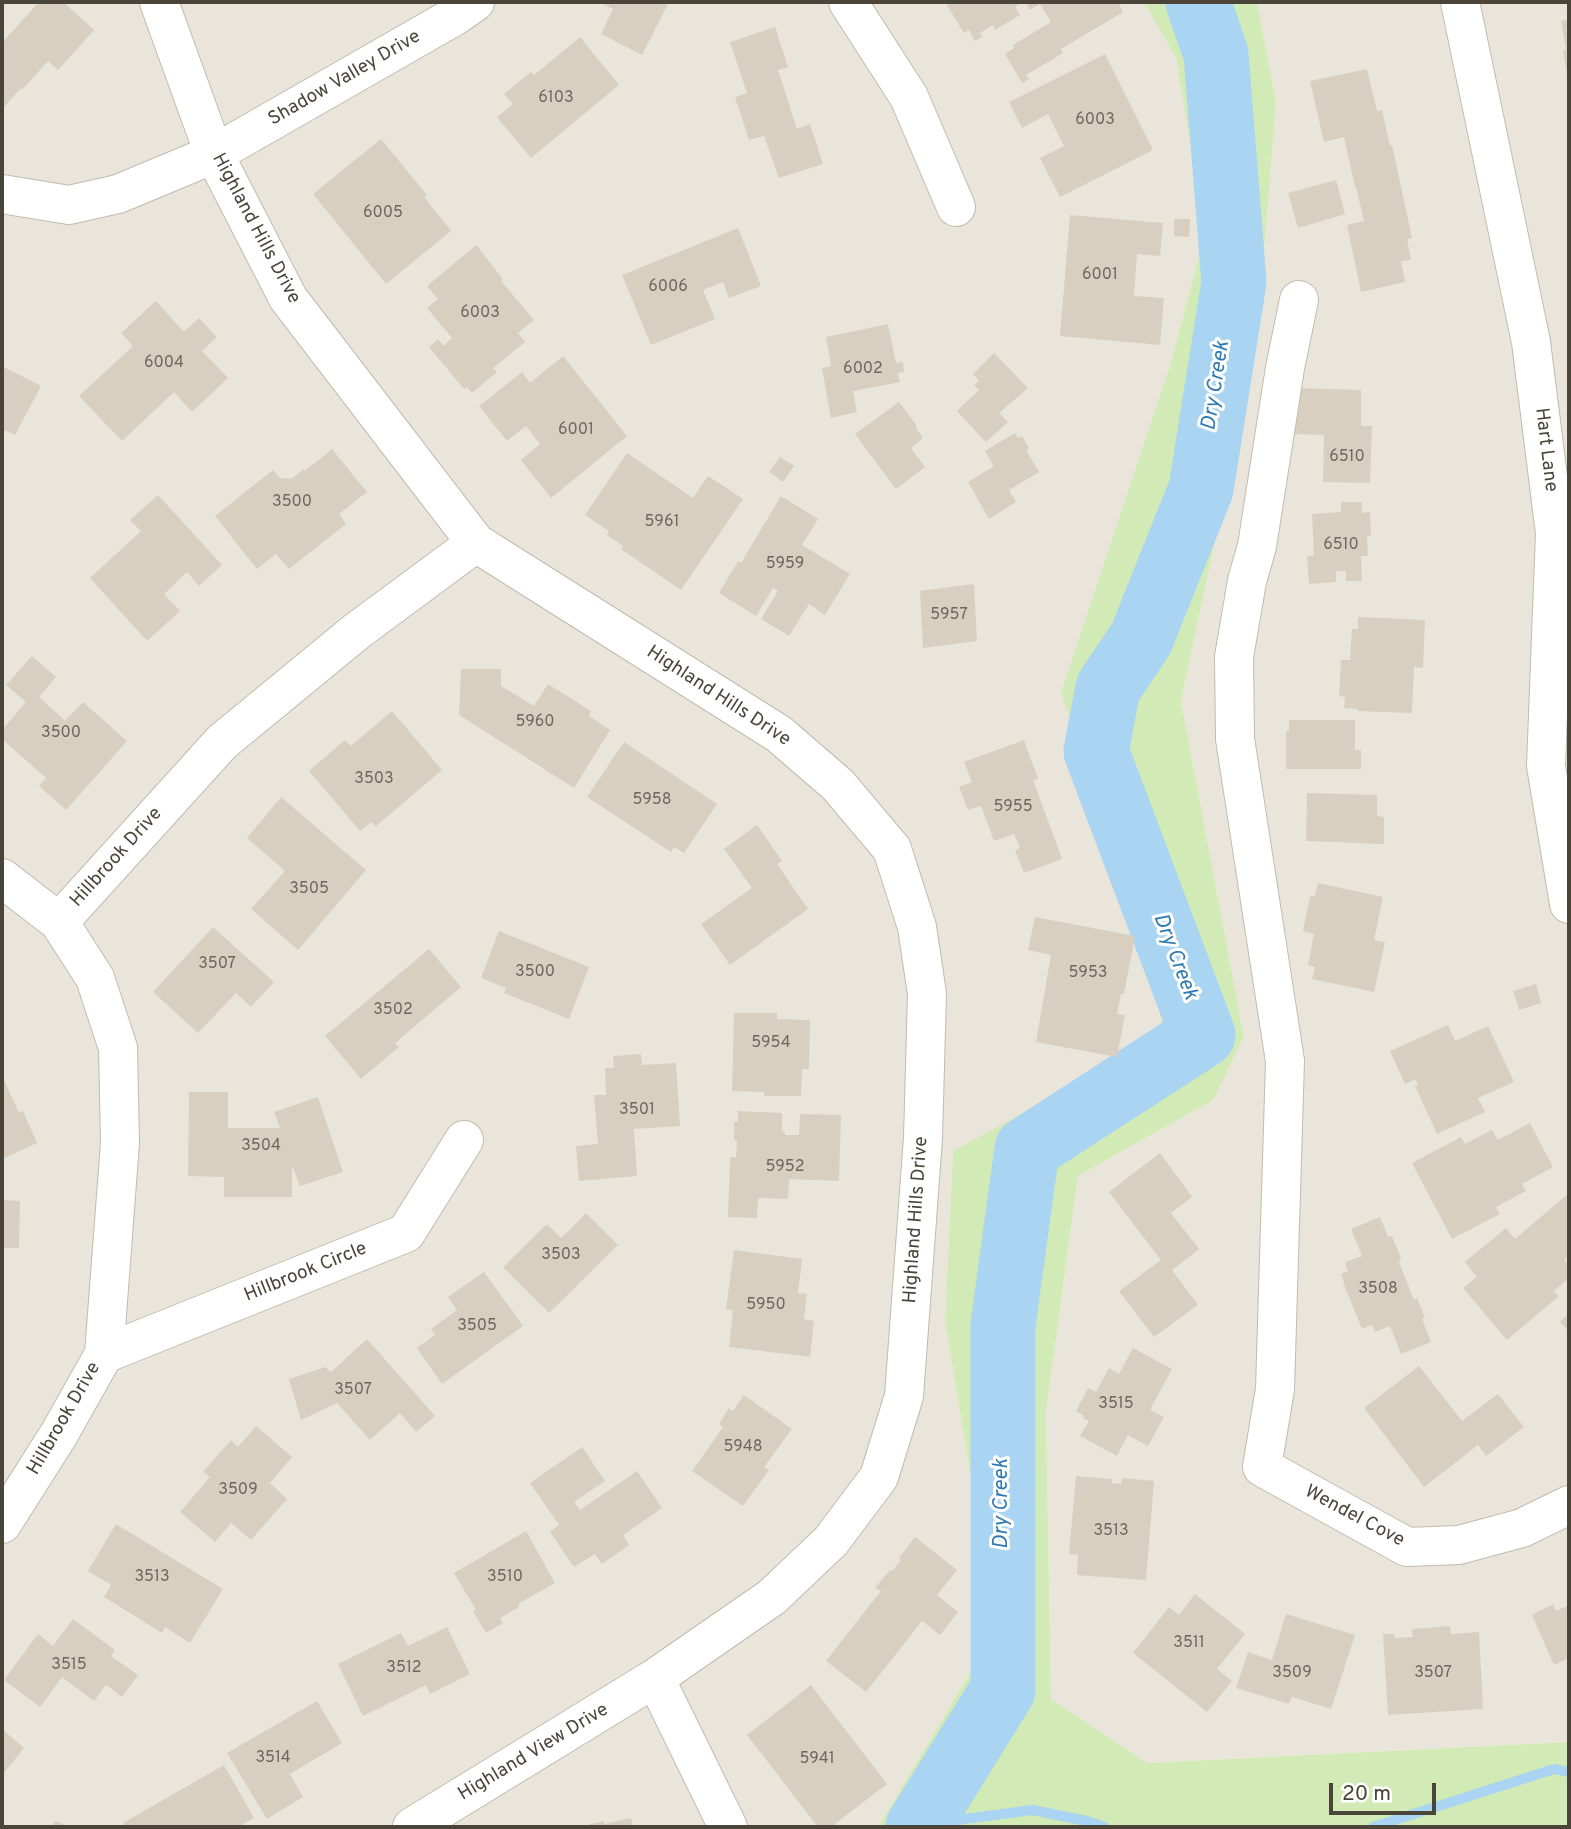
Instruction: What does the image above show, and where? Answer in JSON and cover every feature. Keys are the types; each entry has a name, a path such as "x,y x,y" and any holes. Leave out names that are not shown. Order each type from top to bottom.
{"street":[{"name":"Highland Hills Drive","path":"159,2 214,154 288,298 476,543 779,734 838,785 892,849 917,927 928,994 923,1138 904,1396 879,1477 831,1541 772,1597 655,1678"},
{"name":"Shadow Valley Drive","path":"2,194 69,205 118,194 214,154 475,2"},
{"path":"848,2 909,97 956,207"},
{"name":"Hart Lane","path":"1460,2 1531,342 1555,533 1546,766 1569,904"},
{"name":"Wendel Cove","path":"1299,300 1284,368 1257,546 1247,581 1234,657 1235,739 1284,1061 1275,1389 1262,1467 1406,1547 1458,1545 1522,1528 1569,1505"},
{"name":"Hillbrook Drive","path":"2,1524 59,1434 104,1354 120,1143 118,1048 95,978 59,922 222,742 357,631 476,543"},
{"path":"2,878 59,922"},
{"name":"Hillbrook Circle","path":"104,1354 406,1233 464,1140"},
{"path":"655,1678 728,1827"},
{"name":"Highland View Drive","path":"412,1827 655,1678"}],"shaded area":[{"path":"2,2 1144,2 1176,58 1205,234 1169,369 1126,875 1165,1036 953,1152 945,1321 977,1515 974,1666 878,1827 2,1827"},
{"path":"1257,2 1569,2 1569,1742 1147,1763 1051,1699 1046,1412 1078,1176 1213,1100 1244,1037 1181,701 1257,343 1276,102"}],"green space":[{"path":"1144,2 1257,2 1276,102 1257,343 1181,701 1244,1037 1213,1100 1078,1176 1046,1412 1051,1699 1147,1763 1569,1742 1569,1827 878,1827 974,1666 977,1515 945,1321 953,1151 1165,1036 1126,875 1061,693 1169,369 1205,234 1176,58"}],"building":[{"path":"39,2 63,2 94,30 58,70 48,61 2,109 2,43"},
{"path":"599,2 669,2 642,55 601,34 613,9"},
{"path":"945,2 1023,2 1015,7 1020,15 995,30 993,25 980,33 982,37 975,41 969,30 964,33"},
{"path":"1025,2 1118,2 1123,12 1061,49 1063,53 1026,75 1029,79 1022,83 1005,54 1014,48 1013,45 1051,22 1040,4 1030,10"},
{"path":"1569,19 1569,80 1568,80 1561,21"},
{"path":"775,27 788,67 778,70 797,129 810,124 823,164 779,178 764,136 749,140 735,97 747,93 730,42"},
{"path":"580,37 619,85 531,158 497,117 513,104 504,94 531,72 534,75"},
{"path":"1105,54 1153,150 1060,197 1040,158 1064,146 1048,114 1022,128 1009,102"},
{"path":"1367,69 1377,111 1382,110 1390,146 1392,145 1412,238 1407,239 1411,260 1401,261 1405,282 1361,292 1347,225 1364,221 1344,137 1324,142 1310,81"},
{"path":"381,139 427,195 424,197 451,231 386,284 313,194"},
{"path":"1336,180 1345,214 1298,228 1288,193"},
{"path":"1070,215 1163,223 1160,256 1137,254 1134,296 1164,298 1160,345 1060,336"},
{"path":"1174,219 1190,219 1189,237 1174,236"},
{"path":"738,228 761,286 729,298 723,282 703,290 715,319 651,345 622,275"},
{"path":"476,245 503,279 501,281 534,320 518,333 525,342 493,368 497,372 472,393 467,387 464,389 429,347 438,339 443,346 452,338 427,308 438,299 427,286"},
{"path":"156,301 184,332 199,318 217,337 202,351 228,378 192,412 174,392 122,441 79,396 133,346 121,333"},
{"path":"888,324 896,363 903,362 904,372 898,373 900,382 853,391 857,412 831,418 822,368 831,366 826,337"},
{"path":"994,353 1028,388 999,413 1008,422 986,442 957,411 979,390 974,385 979,381 973,374"},
{"path":"563,356 627,436 551,498 521,460 540,444 526,426 507,441 479,406 522,372 530,383"},
{"path":"2,366 41,386 15,435 2,429"},
{"path":"1297,388 1361,390 1361,426 1372,426 1370,483 1323,482 1324,435 1295,434"},
{"path":"899,402 923,438 911,448 925,467 896,489 855,434"},
{"path":"1015,433 1018,438 1022,436 1029,448 1026,450 1039,472 1009,490 1016,502 989,519 968,482 994,466 985,451"},
{"path":"332,449 367,492 339,514 346,524 289,569 276,554 257,569 215,516 273,470 280,478 291,479"},
{"path":"627,453 693,498 708,476 743,499 681,590 621,549 623,546 607,535 609,531 585,515"},
{"path":"780,457 794,466 783,482 769,472"},
{"path":"158,495 222,565 199,586 187,572 164,594 180,611 147,641 90,578 141,531 130,520"},
{"path":"781,496 818,519 802,545 850,574 825,615 809,604 789,636 761,619 778,591 773,588 756,616 719,593 738,561 741,563"},
{"path":"1341,502 1362,502 1362,513 1370,512 1368,556 1361,556 1362,581 1346,581 1346,571 1336,571 1336,582 1309,584 1307,556 1314,556 1312,514 1341,512"},
{"path":"974,584 977,641 923,648 920,591"},
{"path":"1358,617 1425,620 1423,668 1414,667 1412,713 1344,708 1345,697 1339,696 1341,660 1350,660 1352,629 1358,629"},
{"path":"32,656 56,677 39,697 65,721 83,702 127,741 66,810 39,786 46,778 2,739 2,730 26,702 6,685"},
{"path":"461,669 501,669 501,686 534,706 548,684 591,711 589,716 610,730 574,788 459,715"},
{"path":"392,711 442,770 376,826 371,822 360,831 309,771 345,740 351,746"},
{"path":"1289,720 1355,720 1355,750 1361,750 1361,769 1286,769 1286,731 1289,731"},
{"path":"1024,740 1038,779 1033,780 1062,859 1024,873 1015,850 1020,848 1014,834 994,841 981,806 968,810 959,787 972,782 964,762"},
{"path":"624,742 717,804 684,853 674,847 671,852 587,797"},
{"path":"1307,793 1377,795 1377,816 1384,817 1384,844 1306,841"},
{"path":"281,797 366,870 298,950 251,909 285,871 247,838"},
{"path":"757,825 782,861 777,864 808,909 730,965 701,924 752,888 724,849"},
{"path":"1318,883 1383,897 1374,940 1385,942 1374,992 1312,979 1315,967 1308,965 1314,934 1303,931 1310,896 1315,896"},
{"path":"1035,917 1135,936 1124,994 1121,994 1117,1014 1125,1015 1117,1057 1036,1042 1051,955 1028,950"},
{"path":"213,927 274,982 251,1007 236,993 198,1033 153,992"},
{"path":"499,931 589,967 569,1019 504,993 506,988 481,978"},
{"path":"429,949 461,987 395,1043 399,1047 361,1079 325,1036"},
{"path":"1536,984 1541,1003 1519,1010 1513,991"},
{"path":"734,1013 777,1013 777,1019 810,1020 809,1069 802,1069 801,1096 764,1096 764,1092 732,1091"},
{"path":"1448,1025 1455,1041 1488,1026 1514,1082 1478,1098 1485,1112 1437,1134 1415,1086 1418,1085 1416,1079 1405,1084 1390,1051"},
{"path":"641,1054 642,1065 676,1063 680,1126 634,1129 637,1176 579,1181 576,1146 598,1144 594,1095 606,1095 605,1068 614,1068 613,1056"},
{"path":"2,1076 19,1113 23,1111 37,1143 2,1159"},
{"path":"189,1092 228,1092 228,1128 280,1128 274,1112 318,1097 343,1172 300,1186 292,1165 292,1197 224,1197 224,1177 188,1176"},
{"path":"738,1111 782,1113 782,1131 785,1135 799,1135 800,1114 841,1115 839,1181 789,1179 788,1199 758,1198 757,1218 728,1217 730,1157 736,1157 734,1122 738,1122"},
{"path":"1530,1123 1553,1167 1522,1184 1526,1191 1496,1207 1500,1214 1452,1239 1412,1163 1461,1137 1465,1144 1492,1130 1498,1140"},
{"path":"1160,1153 1192,1197 1171,1213 1199,1249 1172,1270 1198,1305 1154,1337 1119,1291 1161,1260 1109,1192"},
{"path":"1569,1193 1569,1255 1564,1259 1569,1265 1569,1278 1554,1291 1559,1296 1507,1340 1463,1288 1477,1277 1465,1262 1506,1228 1515,1239"},
{"path":"2,1200 20,1201 19,1248 2,1248"},
{"path":"586,1213 618,1245 549,1313 503,1267 547,1224 561,1238"},
{"path":"1380,1217 1401,1258 1399,1262 1414,1300 1417,1298 1425,1318 1422,1319 1431,1342 1401,1354 1390,1326 1375,1332 1372,1325 1362,1329 1341,1274 1348,1271 1345,1262 1362,1256 1351,1229"},
{"path":"734,1250 802,1259 798,1293 807,1294 804,1319 814,1321 810,1357 729,1347 733,1310 726,1309"},
{"path":"484,1272 523,1326 442,1384 417,1348 435,1335 431,1329 457,1310 448,1297"},
{"path":"1569,1313 1569,1331 1560,1322"},
{"path":"367,1339 435,1416 416,1432 400,1413 370,1440 337,1403 301,1420 289,1379 325,1367 331,1372"},
{"path":"1133,1348 1172,1369 1150,1410 1164,1417 1148,1446 1128,1435 1117,1456 1080,1436 1089,1421 1076,1411 1088,1388 1096,1392 1109,1368 1119,1374"},
{"path":"1419,1366 1462,1421 1498,1394 1524,1427 1486,1456 1478,1445 1424,1487 1364,1408"},
{"path":"744,1395 792,1429 764,1467 769,1470 743,1506 692,1471 723,1427 719,1424 729,1408 733,1411"},
{"path":"256,1426 292,1457 270,1483 287,1499 251,1540 231,1523 215,1542 180,1512 210,1477 203,1472 231,1440 238,1447"},
{"path":"582,1447 605,1481 574,1502 580,1510 637,1471 662,1508 623,1535 629,1545 602,1564 595,1554 574,1567 550,1532 559,1525 530,1483"},
{"path":"1076,1476 1112,1479 1112,1483 1121,1484 1122,1478 1154,1481 1146,1580 1077,1575 1078,1555 1069,1554"},
{"path":"116,1524 223,1589 190,1643 165,1627 162,1633 104,1597 111,1585 88,1571"},
{"path":"526,1531 555,1583 518,1604 519,1607 500,1618 503,1623 486,1633 454,1573"},
{"path":"915,1537 957,1570 937,1595 958,1612 940,1635 922,1621 866,1692 826,1661 881,1591 875,1588 901,1560 899,1558"},
{"path":"1195,1594 1245,1634 1217,1669 1232,1681 1207,1712 1133,1653 1169,1607 1179,1615"},
{"path":"1553,1604 1556,1611 1569,1605 1569,1658 1554,1665 1532,1615"},
{"path":"1286,1614 1355,1635 1331,1709 1292,1697 1289,1704 1236,1688 1248,1652 1272,1660"},
{"path":"73,1619 115,1650 111,1656 138,1675 122,1697 106,1685 94,1701 62,1677 40,1707 4,1680 38,1634 53,1646"},
{"path":"1450,1626 1451,1634 1479,1632 1483,1709 1388,1715 1383,1634 1394,1634 1395,1638 1413,1637 1412,1629"},
{"path":"447,1627 470,1674 430,1694 426,1685 363,1716 338,1664 401,1633 408,1646"},
{"path":"811,1685 887,1784 831,1827 818,1827 747,1735"},
{"path":"317,1701 342,1743 290,1774 303,1797 267,1819 227,1753"},
{"path":"2,1729 24,1748 2,1779"},
{"path":"224,1765 254,1818 238,1827 125,1827 123,1823"},
{"path":"631,1818 633,1827 579,1827 604,1821 604,1824"},
{"path":"55,1821 70,1827 52,1827"}],"waterway":[{"name":"Dry Creek","path":"918,1827 1003,1690 1003,1325 1027,1149 1203,1035 1096,751 1108,688 1141,639 1201,489 1234,282 1216,54 1198,2"},
{"path":"1373,1827 1554,1769 1569,1772"},
{"path":"919,1827 1032,1810 1104,1827"}]}
